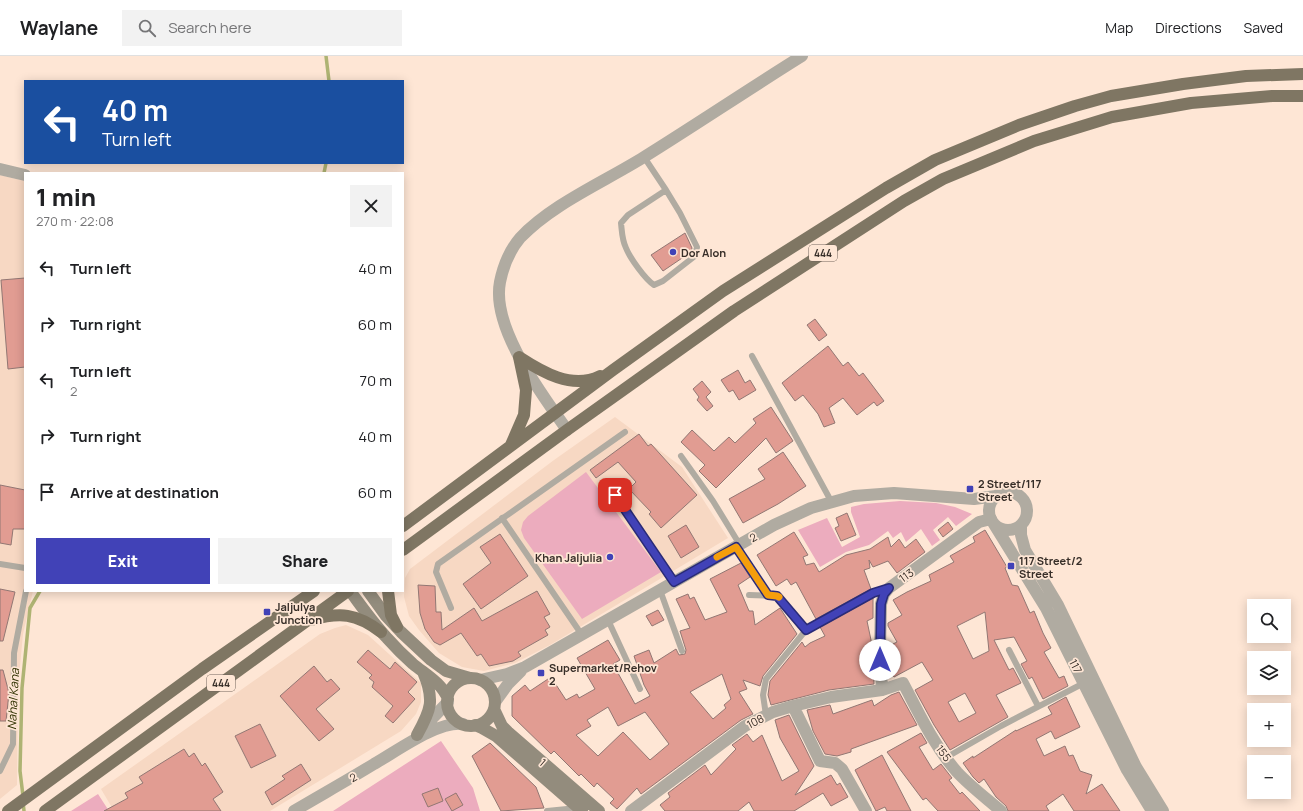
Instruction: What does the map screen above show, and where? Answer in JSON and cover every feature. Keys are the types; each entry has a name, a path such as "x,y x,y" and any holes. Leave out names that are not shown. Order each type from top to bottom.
{"main road":[{"name":"444","path":"404,525 613,370 724,291 886,188 935,160 1019,125 1075,106 1111,96 1183,84 1238,77 1303,74"},
{"name":"444","path":"404,550 567,430 734,311 904,201 943,179 1034,141 1112,117 1191,103 1272,96 1303,96"},
{"path":"519,357 543,372 578,381 595,378 613,370"},
{"path":"511,445 524,415 526,390 519,357"},
{"name":"444","path":"8,811 202,669 313,592"},
{"name":"444","path":"46,811 304,622 348,592"},
{"path":"350,592 382,632 409,660 443,689 451,714 456,720 469,725 484,722 489,718 494,706 493,691 488,685 475,679 454,674 438,666 396,627 369,592"},
{"path":"388,592 391,615 396,627"},
{"path":"304,622 338,615 348,616 366,622 382,632"},
{"path":"413,738 425,720 429,709 431,696 422,671"},
{"path":"448,701 450,692 458,682 463,679 475,679"},
{"name":"1","path":"494,706 502,726 508,732 599,811"},
{"name":"1","path":"469,725 482,728 496,736 580,809"}],"street":[{"path":"567,430 519,357 509,336 500,310 500,283 508,258 519,240 544,216 644,157 802,56"},
{"path":"0,169 24,175"},
{"path":"1008,492 1019,496 1024,500 1027,512 1021,525 1015,529 1005,530 999,528 991,518 990,506 996,496 1008,492"},
{"name":"2","path":"475,679 507,674 525,667 774,525 811,508 854,496 894,493 974,499 996,496"},
{"name":"2","path":"958,498 980,506 991,518"},
{"name":"113","path":"882,690 880,649 881,604 884,594 889,588 979,522 991,518"},
{"name":"117","path":"991,518 1046,608 1128,770 1152,811"},
{"name":"117","path":"1021,525 1020,535 1025,550 1058,605 1136,767 1163,811"},
{"name":"2","path":"494,706 508,684 525,667"},
{"name":"108","path":"631,811 744,726 766,715 793,706 831,697 882,690 903,683"},
{"name":"155","path":"903,683 935,742 958,772 997,810"},
{"name":"2","path":"294,811 378,762 413,738 448,701"},
{"path":"793,706 820,761 835,763 842,769 866,811"},
{"name":"2","path":"413,738 448,726 457,724 469,725"}],"lane":[{"path":"644,157 666,190 680,213 697,247 695,256 663,281 654,285 647,280 626,249 622,235 621,223 628,215 666,190"},
{"path":"752,356 831,502"},
{"path":"451,608 436,572 438,564 625,432"},
{"path":"681,456 713,501 768,595"},
{"path":"606,483 674,582"},
{"path":"502,518 582,635"},
{"path":"0,564 24,568"},
{"path":"766,715 763,694 766,679 806,630 873,593 889,588"},
{"path":"660,590 682,651"},
{"path":"0,771 13,744 14,654 26,592"},
{"path":"749,595 777,596 806,630"},
{"path":"608,620 640,688"},
{"path":"1009,650 1038,706"},
{"path":"947,758 1001,726 1084,683"},
{"path":"547,811 580,809"}],"shaded area":[{"path":"0,175 24,181 24,592 33,592 23,634 18,688 17,785 0,799"},
{"path":"615,417 682,467 728,538 550,645 515,663 484,671 462,667 439,653 409,616 404,597 405,578 410,569 554,460"},
{"path":"586,472 661,572 582,619 524,538 521,530 523,522 528,516"},
{"path":"900,501 936,503 955,507 972,514 956,526 948,517 933,530 940,540 932,546 921,529 906,542 901,532 893,538 888,531 869,545 846,552 820,567 798,530 827,518 842,547 860,537 851,512 851,507 864,504"},
{"path":"346,625 368,635 421,683 421,702 416,714 401,731 270,811 114,811 101,789 320,634"},
{"path":"441,741 473,788 480,811 333,811"},
{"path":"98,794 109,811 71,811"}],"building":[{"name":"Dor Alon","path":"685,233 692,248 691,252 663,271 651,255"},
{"path":"24,278 24,367 8,369 1,280"},
{"path":"815,319 827,335 819,341 807,325"},
{"path":"828,346 843,366 848,362 859,376 863,373 884,401 877,406 874,402 857,415 843,398 829,408 835,423 824,427 818,414 803,395 795,401 782,383"},
{"path":"738,370 745,383 750,380 756,390 739,400 733,390 729,392 721,380"},
{"path":"702,381 711,392 706,397 713,406 707,411 697,400 699,397 693,389"},
{"path":"771,407 793,441 776,453 766,438 716,488 699,471 705,465 681,442 692,430 714,451 729,437 735,443 756,423 753,419"},
{"path":"639,434 648,446 651,444 697,495 661,528 649,514 651,512 629,489 636,482 618,462 596,478 590,470"},
{"path":"783,452 806,486 778,504 743,523 729,499 765,479 758,469"},
{"path":"0,485 24,490 24,529 13,529 11,545 0,543"},
{"path":"847,513 856,535 841,541 835,528 839,526 836,518"},
{"path":"948,522 953,529 943,537 938,530"},
{"path":"686,525 699,547 681,558 668,536"},
{"path":"985,530 1007,567 1005,568 1012,585 1018,586 1030,613 1034,611 1051,648 1044,652 1059,678 1064,676 1068,686 1043,699 1032,677 1029,679 1021,664 1027,661 1014,637 994,640 1009,670 1013,668 1021,683 996,695 1008,717 950,750 934,725 915,690 933,680 922,662 894,677 888,668 888,653 896,649 893,644 897,642 888,626 888,623 902,615 893,600 931,581 929,575 954,562 950,556 975,542 973,537","holes":["985,612 989,651 973,659 957,626","965,693 976,713 959,722 948,702"]},
{"path":"794,532 808,555 803,557 806,565 814,563 819,572 846,555 870,549 888,537 891,547 899,539 905,548 916,539 925,552 897,573 888,561 873,567 869,560 870,568 864,570 871,589 816,619 796,582 791,585 787,579 776,586 757,555"},
{"path":"500,534 528,576 481,609 463,584 491,563 480,547"},
{"path":"741,563 750,577 738,585 749,611 753,611 755,625 780,608 797,634 763,676 760,686 743,680 747,689 739,692 753,714 741,720 641,794 637,788 617,809 610,803 614,799 597,783 594,787 581,774 579,776 554,751 551,754 512,716 512,696 525,685 530,691 551,677 566,700 577,694 579,698 595,689 577,658 608,640 620,660 613,664 635,704 650,696 644,685 634,656 649,650 654,663 676,649 679,655 685,654 686,650 680,631 690,628 676,599 688,594 690,599 694,597 705,620 727,612 710,579","holes":["722,674 731,699 724,705 726,708 713,719 690,692","608,707 618,726 645,712 669,744 650,760 623,732 598,756 576,735 591,726 587,720"]},
{"path":"418,585 435,586 436,612 441,612 442,630 474,608 482,621 537,591 550,614 544,617 550,627 545,630 548,635 518,652 521,656 513,661 489,666 481,654 477,656 461,633 440,645 434,642 425,629 420,613"},
{"path":"0,589 15,592 3,641 0,641"},
{"path":"873,598 873,618 867,621 871,640 874,684 829,690 771,705 768,695 770,681 802,642 805,647 825,636 820,627"},
{"path":"658,610 664,620 652,626 646,616"},
{"path":"368,650 390,669 395,662 417,682 408,692 415,699 393,723 385,716 393,706 372,687 374,682 369,678 372,675 357,662"},
{"path":"314,666 327,682 331,679 340,689 316,709 334,729 319,741 280,696"},
{"path":"0,670 3,670 9,693 6,721 0,721"},
{"path":"899,692 917,725 851,749 851,752 837,756 825,754 813,731 807,710 830,705 833,714 872,700 874,706 891,695"},
{"path":"1066,697 1080,727 1055,739 1051,731 1036,739 1044,756 1065,746 1069,756 1073,755 1080,771 1092,775 1086,794 1102,784 1120,811 1074,811 1063,794 1046,806 1049,811 1008,811 1006,806 996,797 984,779 979,783 963,763 1016,730 1052,714 1048,707"},
{"path":"789,715 814,766 795,795 831,775 837,785 840,783 848,797 831,806 823,793 794,811 754,811 749,802 738,811 665,811 660,805 670,797 668,793 705,765 711,775 736,749 732,745 747,734 753,742 762,735 782,781 799,771 780,738 775,720"},
{"path":"260,724 276,756 251,768 235,736"},
{"path":"921,733 927,743 919,747 933,770 941,764 952,778 949,780 960,794 962,792 980,811 938,811 926,798 923,800 887,752"},
{"path":"490,743 536,787 544,808 501,811 472,756"},
{"path":"184,749 189,757 194,753 202,766 205,763 223,792 213,799 221,811 104,811 128,798 125,793 143,783 139,777"},
{"path":"882,755 911,811 887,811 885,807 876,811 855,770"},
{"path":"301,764 311,780 272,805 265,792 285,779 282,776"},
{"path":"438,788 443,801 428,807 422,794"},
{"path":"456,793 463,805 452,811 445,799"}],"waterway":[{"name":"Nahal Kana","path":"326,56 329,80"},
{"name":"Nahal Kana","path":"324,172 326,164"},
{"name":"Nahal Kana","path":"23,796 20,771 22,688 30,608 39,592"},
{"name":"Nahal Kana","path":"23,802 24,811"}],"slow traffic":[{"path":"717,557 736,547 768,595 779,597"}],"place":[{"name":"Dor Alon","path":"673,252"},
{"name":"2 Street/117 Street","path":"970,489"},
{"name":"Khan Jaljulia","path":"610,557"},
{"name":"117 Street/2 Street","path":"1011,566"},
{"name":"Jaljulya Junction","path":"267,612"},
{"name":"Supermarket/Rehov 2","path":"541,673"}],"route":[{"path":"615,495 674,582 736,547 768,595 777,596 806,630 873,593 889,588 884,594 881,604 880,660"}]}
